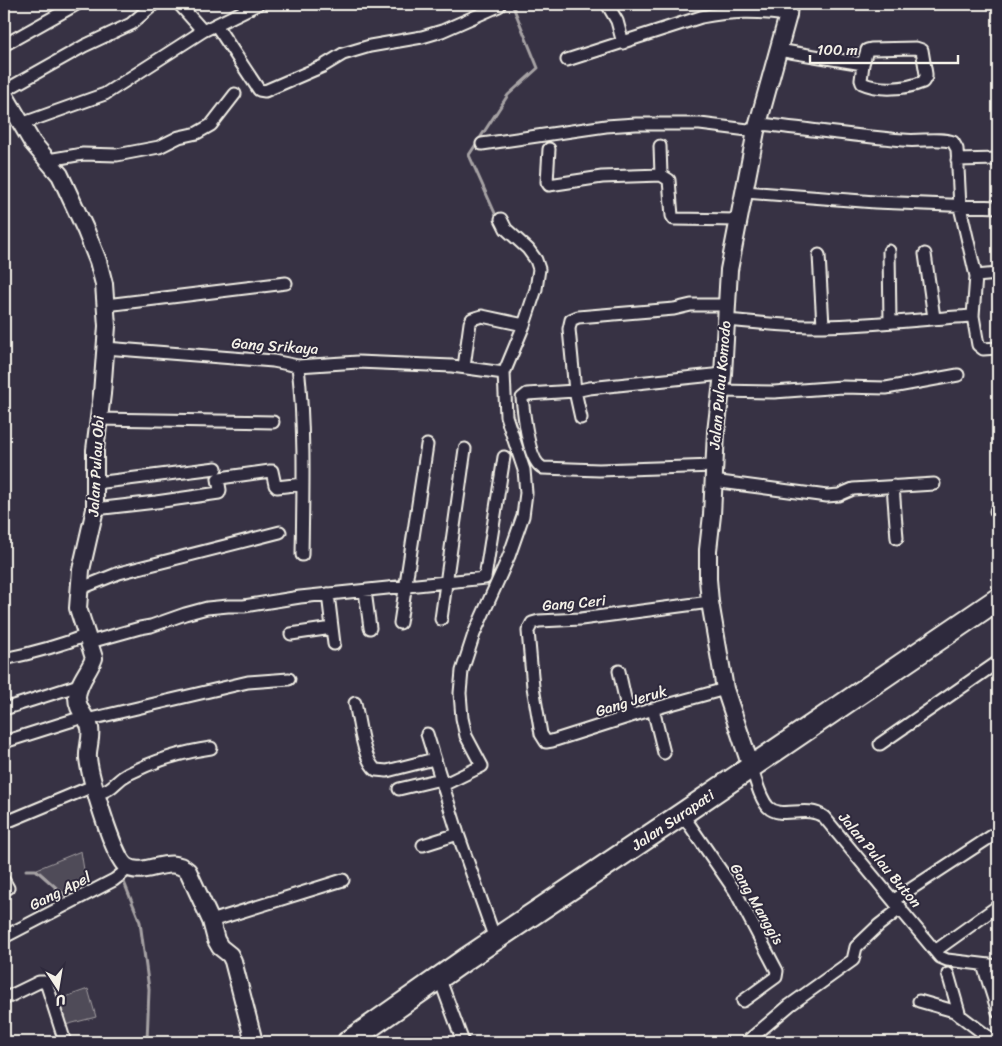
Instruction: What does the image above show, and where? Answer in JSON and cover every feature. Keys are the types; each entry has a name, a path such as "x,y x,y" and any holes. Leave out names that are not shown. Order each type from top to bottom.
{"highway":[{"name":"Jalan Surapati","path":"348,1042 494,939 682,814 998,599"}],"street":[{"path":"4,45 77,4"},
{"path":"4,93 84,46 131,24 154,4"},
{"path":"179,4 204,32"},
{"path":"229,4 235,14"},
{"path":"21,124 105,94 204,32 235,14 258,4"},
{"path":"607,4 618,21 623,43"},
{"path":"216,25 259,90 266,91 323,66 343,54 370,46 422,37 442,31 499,6"},
{"path":"567,60 701,17 722,13 789,10"},
{"name":"Jalan Pulau Komodo","path":"751,767 725,689 710,602 708,550 723,374 729,270 758,128 789,10"},
{"path":"871,48 919,48 922,50 926,77 920,83 898,87 877,87 862,83 863,64 867,50 871,48"},
{"path":"778,50 863,64"},
{"name":"Jalan Pulau Obi","path":"4,93 32,142 60,175 86,231 102,277 106,304 105,348 102,394 95,450 95,509 84,550 78,608 94,658 79,685 77,697 78,707 90,728 88,757 94,790 112,840 122,861 123,872"},
{"path":"48,160 83,154 117,155 159,148 179,137 197,133 211,125 235,94"},
{"path":"482,144 606,126 636,124 700,124 912,141 950,141 955,145 958,160 960,207 976,276 972,316 979,347 983,349 998,348"},
{"path":"660,146 661,175"},
{"path":"549,149 547,182 549,185 602,177 661,175 669,180 672,216 674,218 739,220"},
{"path":"958,160 998,159"},
{"path":"745,192 875,202 960,207 998,207"},
{"path":"400,789 442,782 482,766 466,736 462,718 460,693 462,670 474,634 509,556 523,516 526,493 524,470 506,416 504,372 524,324 538,281 539,268 528,249 506,229 500,219"},
{"path":"889,251 890,322"},
{"path":"925,254 934,318"},
{"path":"819,255 823,326"},
{"path":"976,276 998,274"},
{"path":"106,304 286,283"},
{"path":"581,418 575,391 569,329 570,321 573,319 674,309 690,304 797,326 972,316"},
{"path":"464,367 472,319 482,316 524,324"},
{"name":"Gang Srikaya","path":"105,348 273,361 298,366 358,362 464,367 504,372"},
{"path":"298,366 304,476 302,555"},
{"path":"723,374 575,391 527,394 522,398 524,419 534,460 543,468 713,474 827,496 839,495 853,489 934,484"},
{"path":"721,391 774,392 842,387 886,388 958,375"},
{"path":"98,419 273,422"},
{"path":"400,623 427,445"},
{"path":"440,620 465,449"},
{"path":"4,659 151,626 207,608 244,606 328,594 484,578 504,457"},
{"path":"96,483 216,468"},
{"path":"95,509 219,493 218,479 220,478 270,471 272,471 277,487 303,484"},
{"path":"893,486 897,538"},
{"path":"79,589 119,573 280,532"},
{"path":"365,590 370,628"},
{"path":"328,594 334,644"},
{"name":"Gang Ceri","path":"546,742 541,734 533,687 528,631 532,623 581,619 710,602"},
{"path":"291,634 332,628"},
{"path":"880,744 998,662"},
{"path":"619,671 629,717"},
{"path":"4,742 85,718 248,682 289,679"},
{"path":"4,709 79,685"},
{"name":"Gang Jeruk","path":"546,742 725,689"},
{"path":"355,703 365,749 369,760 376,770 387,771 434,758"},
{"path":"653,709 664,753"},
{"path":"427,734 458,834 494,939"},
{"path":"4,823 94,790 112,788 128,774 161,760 211,748"},
{"name":"Jalan Pulau Buton","path":"751,767 767,806 772,810 781,812 813,811 824,817 940,957 947,960 998,966"},
{"name":"Gang Manggis","path":"682,814 735,891 778,971 776,977 743,1001"},
{"path":"759,1042 748,1040 790,1005 854,960 856,947 897,904 998,832"},
{"path":"423,845 458,834"},
{"path":"123,872 176,864 183,866 188,871 211,920 216,940 230,954 233,960 251,1042"},
{"name":"Gang Apel","path":"4,937 123,872"},
{"path":"211,920 343,880"},
{"path":"935,951 998,906"},
{"path":"983,965 998,1012"},
{"path":"948,974 960,1016"},
{"path":"439,977 464,1042"},
{"path":"4,999 39,982 46,982 65,1042"},
{"path":"919,1001 954,1011 995,1042"}],"shaded area":[{"path":"81,851 84,870 92,887 69,899 37,869"},
{"path":"88,989 96,1017 61,1026 54,1001"}],"waterway":[{"path":"498,220 469,155 508,95 538,68 512,4"},
{"path":"26,870 36,870 69,899"},
{"path":"122,877 140,922 149,989 147,1042"}]}
